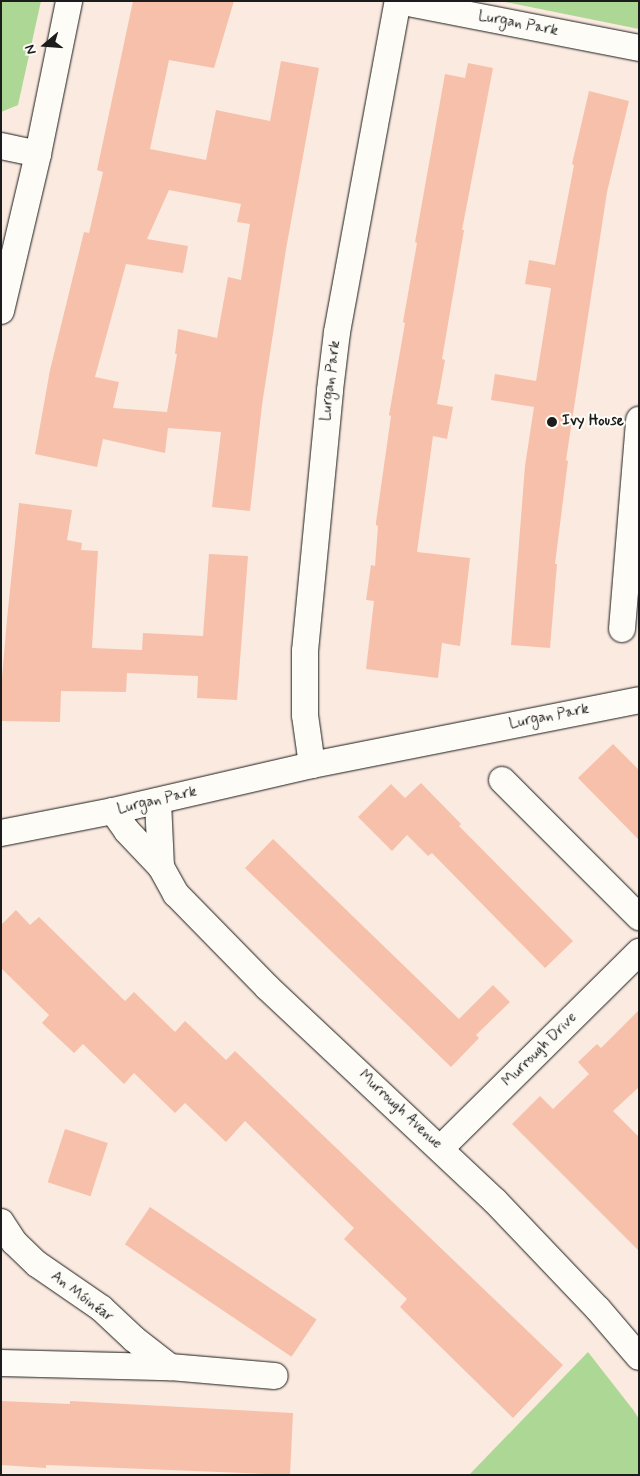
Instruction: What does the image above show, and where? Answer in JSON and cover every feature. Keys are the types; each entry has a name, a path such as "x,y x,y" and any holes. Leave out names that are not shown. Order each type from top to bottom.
{"street":[{"path":"1,311 38,154 69,1"},
{"name":"Lurgan Park","path":"312,765 304,715 305,651 330,390 339,323 398,1 639,48"},
{"path":"1,146 38,154"},
{"path":"622,629 639,420"},
{"name":"Lurgan Park","path":"1,834 113,811 312,765 639,700"},
{"path":"502,780 639,917"},
{"name":"Murrough Avenue","path":"158,801 161,867"},
{"name":"Murrough Avenue","path":"113,811 127,831 161,867 176,894 267,987 442,1148 535,1242 639,1357"},
{"name":"Murrough Drive","path":"442,1148 639,952"},
{"name":"An Móinéar","path":"1,1222 14,1242 37,1264 101,1308 134,1339 170,1367"},
{"path":"1,1363 170,1367 275,1376"}],"green space":[{"path":"1,1 41,1 18,105 1,112"},
{"path":"500,1 639,1 639,29"},
{"path":"588,1352 639,1419 639,1475 469,1475"}],"building":[{"path":"133,1 234,1 214,68 169,60 150,149 206,160 216,110 270,121 281,61 319,68 286,249 262,405 250,511 212,507 221,432 168,428 165,453 103,439 97,467 35,454 50,370 84,232 89,233 103,172 97,170","holes":["169,190 241,204 237,222 250,224 241,280 228,277 217,338 178,329 175,354 177,354 167,412 113,408 119,382 95,377 126,264 183,273 188,246 147,239"]},
{"path":"468,63 493,68 462,230 464,230 442,359 445,360 437,404 453,407 447,439 433,436 417,552 470,558 460,646 442,643 438,678 366,669 374,601 366,600 371,565 375,566 378,526 376,522 391,416 389,415 405,323 403,322 417,243 415,242 445,74 465,78"},
{"path":"589,91 629,101 607,192 566,460 568,461 555,564 557,564 550,648 511,645 525,466 534,407 491,400 495,374 536,381 551,288 525,284 529,260 555,265 574,165 572,164"},
{"path":"19,503 72,510 67,540 82,543 81,550 98,551 92,648 142,650 143,633 203,636 209,554 248,556 237,700 197,698 198,676 127,673 126,692 61,691 60,722 2,721 2,678"},
{"path":"613,744 639,770 639,840 578,778"},
{"path":"421,783 461,824 459,826 573,941 545,968 432,853 428,856 407,835 392,851 358,817 391,784 405,798"},
{"path":"273,839 459,1019 493,985 510,1002 476,1035 479,1038 451,1067 245,868"},
{"path":"16,910 30,925 39,917 125,1001 134,992 175,1032 185,1021 226,1060 235,1051 563,1365 513,1418 400,1307 407,1299 344,1239 354,1228 245,1121 226,1142 185,1103 175,1113 134,1073 124,1084 83,1044 74,1053 42,1023 49,1015 1,968 1,925"},
{"path":"639,1010 639,1087 613,1111 639,1137 639,1251 512,1124 540,1096 553,1109 589,1074 578,1062 597,1044 601,1048"},
{"path":"65,1129 108,1143 90,1196 48,1182"},
{"path":"150,1207 317,1319 291,1357 125,1244"},
{"path":"1,1401 70,1404 70,1401 293,1413 290,1475 46,1465 46,1468 1,1465"}],"place":[{"name":"Ivy House","path":"552,422"}]}
